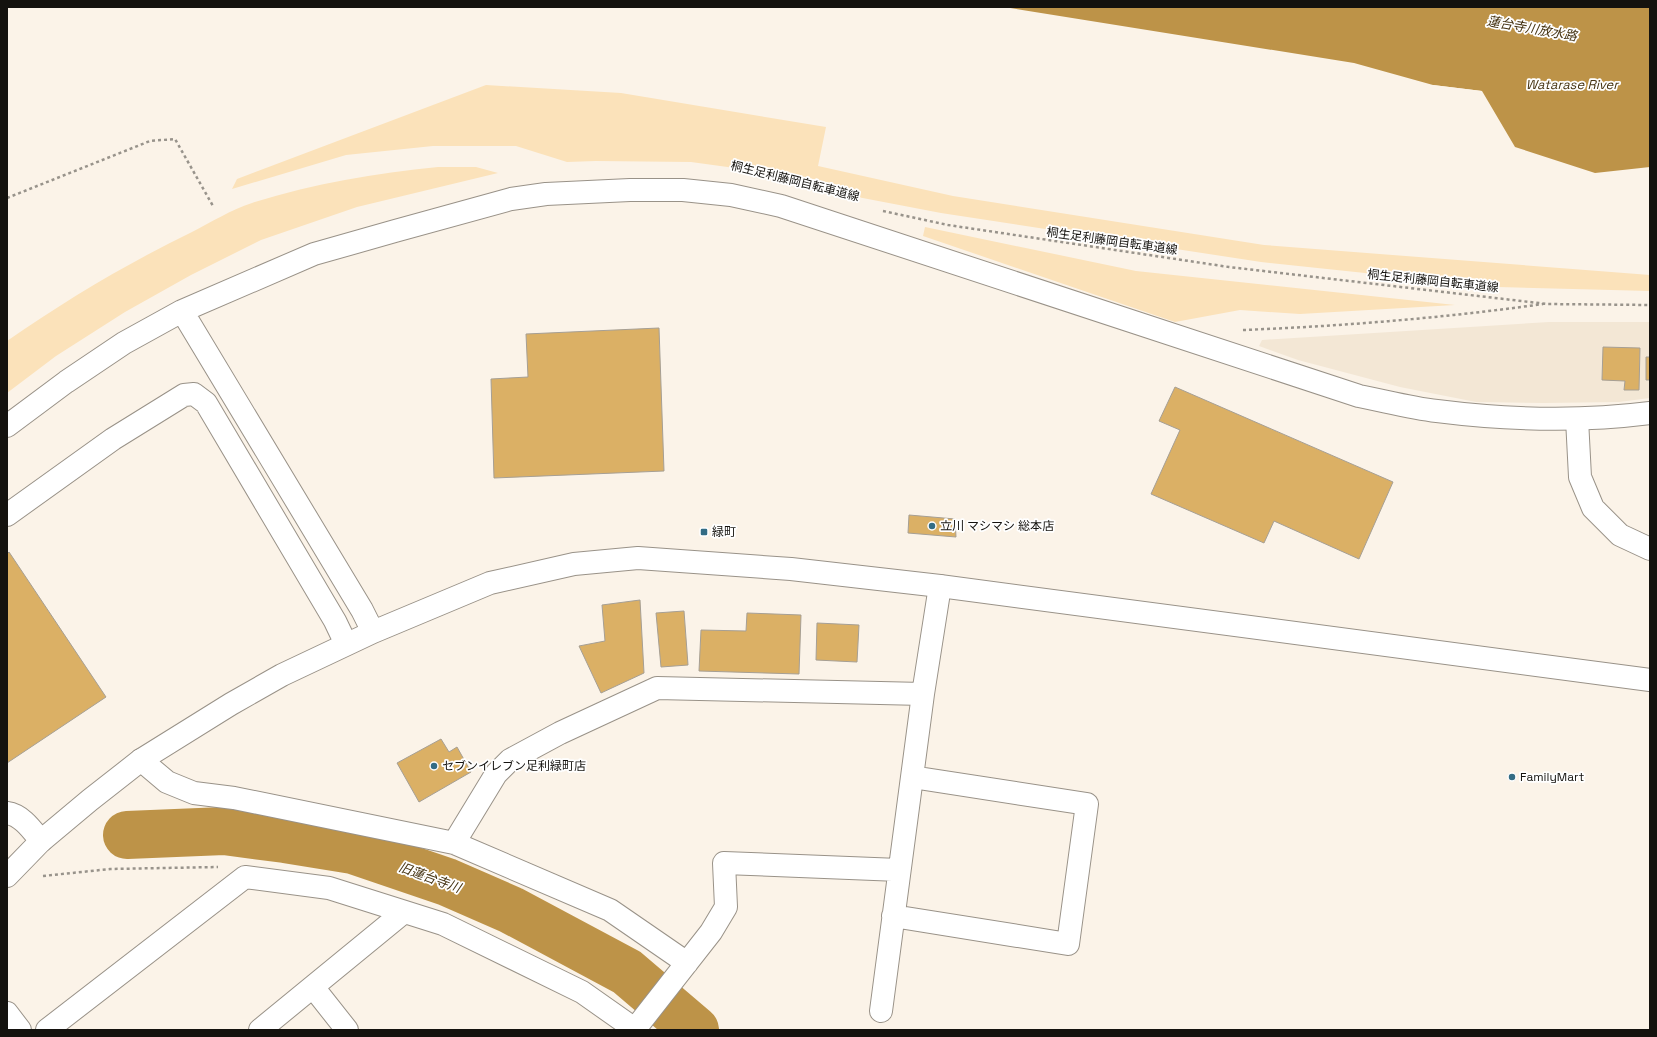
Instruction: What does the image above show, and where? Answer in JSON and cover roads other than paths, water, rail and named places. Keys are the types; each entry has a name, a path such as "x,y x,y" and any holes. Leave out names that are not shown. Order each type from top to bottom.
{"street":[{"path":"7,426 66,382 124,343 182,311 314,254 511,199 546,194 630,190 682,190 731,195 781,206 1359,396 1436,411 1507,418 1577,419 1650,413"},
{"path":"182,311 362,610 373,632"},
{"path":"7,515 113,439 184,395 194,394 206,403 335,621 346,644"},
{"path":"1577,419 1580,477 1593,508 1620,535 1650,549"},
{"path":"7,876 41,841 141,760 282,675 373,632 490,583 574,564 638,558 791,569 940,586 1650,680"},
{"path":"881,1010 923,694 940,586"},
{"path":"454,843 496,774 510,760 560,733 657,688 923,694"},
{"path":"141,760 167,782 194,793 234,798 454,843 610,910 683,970"},
{"path":"893,916 1068,944 1070,936 1087,804 912,777"},
{"path":"7,813 16,814 34,831 41,841"},
{"path":"47,1030 244,877 329,888 443,924 582,992 640,1024 711,932 726,907 724,863 899,870"},
{"path":"260,1030 404,912"},
{"path":"313,987 347,1030"},
{"path":"7,1013 20,1030"}],"water":[{"name":"Watarase River","path":"1004,7 1650,7 1650,167 1595,173 1515,147 1482,91 1433,85 1354,63"}],"waterway":[{"name":"旧蓮台寺川","path":"127,835 224,831 285,839 353,850 447,882 511,910 627,972 695,1030"}],"place":[{"name":"立川 マシマシ 総本店","path":"932,526"},
{"name":"緑町","path":"704,532"},
{"name":"セブンイレブン足利緑町店","path":"434,766"},
{"name":"FamilyMart","path":"1512,777"}],"water label":[{"name":"蓮台寺川放水路","path":"1532,28"}]}
